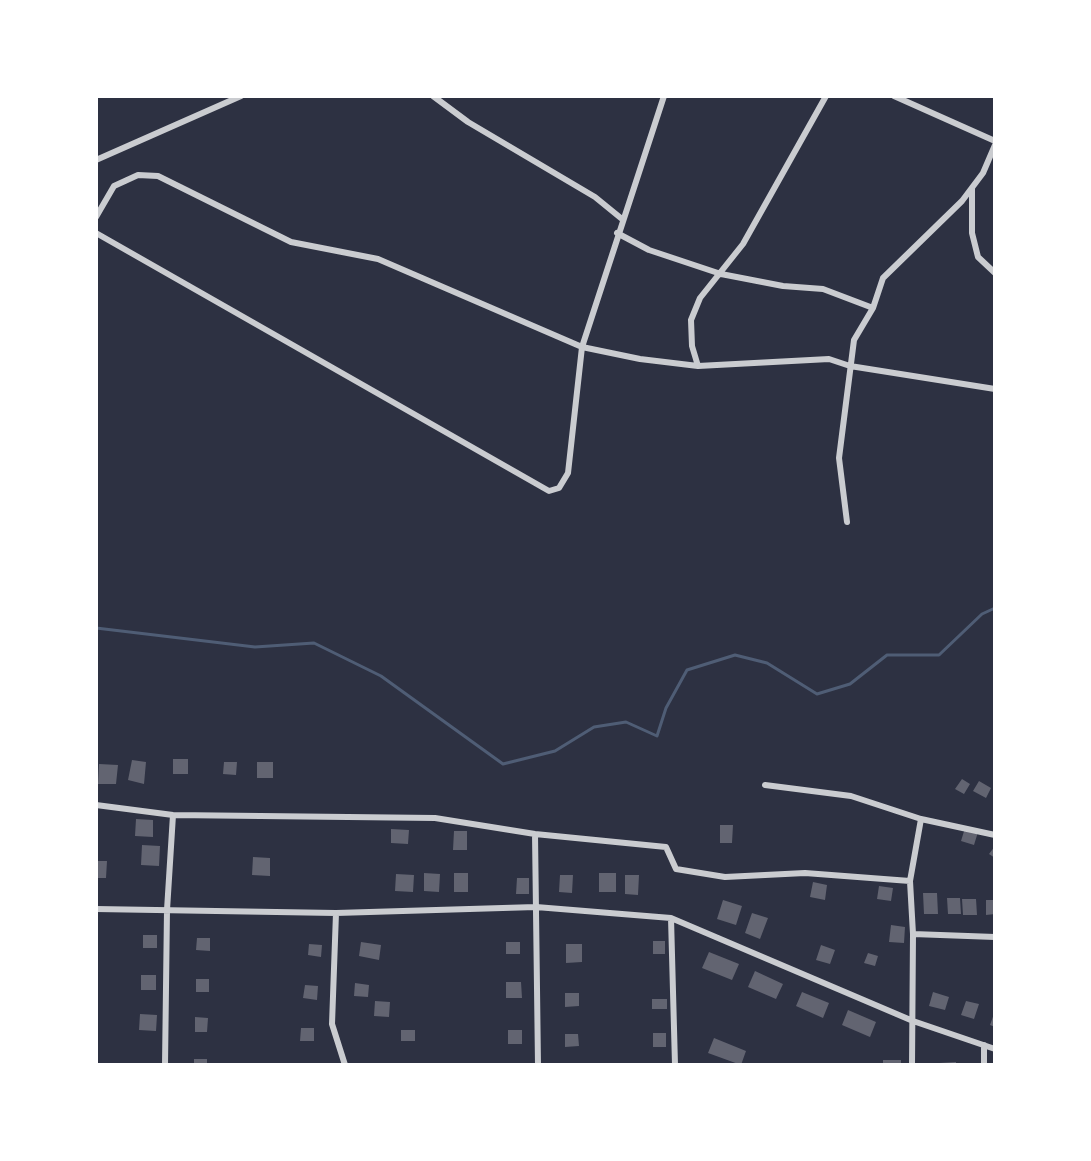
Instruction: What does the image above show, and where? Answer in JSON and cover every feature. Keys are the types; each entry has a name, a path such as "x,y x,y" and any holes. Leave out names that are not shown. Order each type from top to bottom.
{"street":[{"path":"96,160 241,96"},
{"path":"432,96 468,122 595,197 622,219"},
{"path":"96,233 549,491 559,488 568,473 582,346 617,233 664,96"},
{"path":"698,366 692,346 691,320 700,298 743,244 826,96"},
{"path":"847,522 839,458 854,340 873,308 883,278 972,187 983,173 995,143 894,96"},
{"path":"96,217 114,186 138,175 158,176 291,242 378,259 582,346 640,359 698,366 829,359 850,366 995,389"},
{"path":"972,187 972,233 978,257 995,273"},
{"path":"617,233 649,250 721,274 783,286 823,290 873,308"},
{"path":"765,785 851,796 921,819 995,835"},
{"path":"96,805 173,815 435,818 536,834 666,847 676,868 725,877 805,873 910,881"},
{"path":"165,1065 167,910 173,815"},
{"path":"912,1065 913,934 910,881 921,819"},
{"path":"536,834 538,1065"},
{"path":"96,909 336,913 536,907 671,918 913,1022 995,1049"},
{"path":"336,913 332,1024 345,1065"},
{"path":"671,918 675,1065"},
{"path":"913,934 995,937"},
{"path":"984,1045 984,1065"}],"building":[{"path":"173,759 188,759 188,774 173,774"},
{"path":"132,760 146,762 144,784 128,780"},
{"path":"224,762 237,762 236,775 223,774"},
{"path":"257,762 273,762 273,778 257,778"},
{"path":"99,764 118,765 116,784 98,784"},
{"path":"962,779 970,784 964,794 955,789"},
{"path":"979,781 991,788 986,798 973,791"},
{"path":"136,819 153,820 153,837 135,836"},
{"path":"720,825 733,825 732,843 720,843"},
{"path":"965,828 978,832 974,845 961,841"},
{"path":"391,829 409,830 408,844 391,843"},
{"path":"454,831 467,831 467,850 453,850"},
{"path":"142,845 160,846 159,866 141,865"},
{"path":"995,846 995,858 989,854"},
{"path":"253,857 270,858 270,876 252,875"},
{"path":"96,861 107,861 106,878 96,878"},
{"path":"424,873 440,874 439,892 424,891"},
{"path":"454,873 468,873 468,892 454,892"},
{"path":"599,873 616,873 616,892 599,892"},
{"path":"396,874 414,875 413,892 395,891"},
{"path":"560,875 573,875 572,893 559,892"},
{"path":"625,875 639,875 638,895 625,894"},
{"path":"517,878 529,878 529,894 516,894"},
{"path":"813,882 827,885 825,900 810,897"},
{"path":"879,886 893,888 891,901 877,899"},
{"path":"923,893 937,893 938,914 924,914"},
{"path":"947,898 960,898 961,914 948,914"},
{"path":"962,899 976,899 977,915 963,915"},
{"path":"723,900 742,906 736,925 717,919"},
{"path":"986,900 995,900 995,914 986,915"},
{"path":"752,913 768,918 760,939 745,933"},
{"path":"891,925 905,927 904,943 889,942"},
{"path":"143,935 157,935 157,948 143,948"},
{"path":"197,938 210,938 210,951 196,950"},
{"path":"653,941 665,941 665,954 653,954"},
{"path":"361,942 381,945 379,960 359,956"},
{"path":"506,942 520,942 520,954 506,954"},
{"path":"309,944 322,945 321,957 308,955"},
{"path":"566,944 582,944 582,962 566,963"},
{"path":"821,945 835,950 830,964 816,960"},
{"path":"709,952 739,964 732,980 702,968"},
{"path":"868,953 878,956 875,966 864,963"},
{"path":"755,971 783,984 776,999 748,987"},
{"path":"141,975 156,975 156,990 141,990"},
{"path":"196,979 209,979 209,992 196,992"},
{"path":"506,982 521,982 522,998 506,998"},
{"path":"355,983 369,985 368,997 354,996"},
{"path":"305,985 318,986 317,1000 303,998"},
{"path":"802,992 829,1003 823,1018 796,1006"},
{"path":"933,992 949,997 945,1010 929,1006"},
{"path":"565,993 579,993 579,1006 565,1007"},
{"path":"652,999 667,999 667,1009 652,1009"},
{"path":"375,1001 390,1002 389,1017 374,1016"},
{"path":"966,1001 979,1004 974,1019 961,1015"},
{"path":"848,1010 876,1022 870,1037 842,1025"},
{"path":"995,1011 995,1027 990,1025"},
{"path":"140,1014 157,1015 156,1031 139,1030"},
{"path":"195,1017 208,1018 207,1032 195,1032"},
{"path":"301,1028 314,1028 314,1041 300,1041"},
{"path":"401,1030 415,1030 415,1041 401,1041"},
{"path":"508,1030 522,1030 522,1044 508,1044"},
{"path":"653,1033 666,1033 666,1047 653,1047"},
{"path":"565,1034 578,1034 579,1046 565,1047"},
{"path":"714,1038 746,1051 741,1065 708,1053"},
{"path":"194,1059 207,1059 207,1065 194,1065"},
{"path":"883,1060 901,1060 901,1065 883,1065"},
{"path":"956,1062 956,1065 939,1065 939,1063"}],"waterway":[{"path":"96,628 255,647 314,643 381,676 503,764 555,751 594,727 626,722 657,736 666,708 687,670 735,655 767,663 817,694 850,684 887,655 939,655 982,614 995,608"}]}
